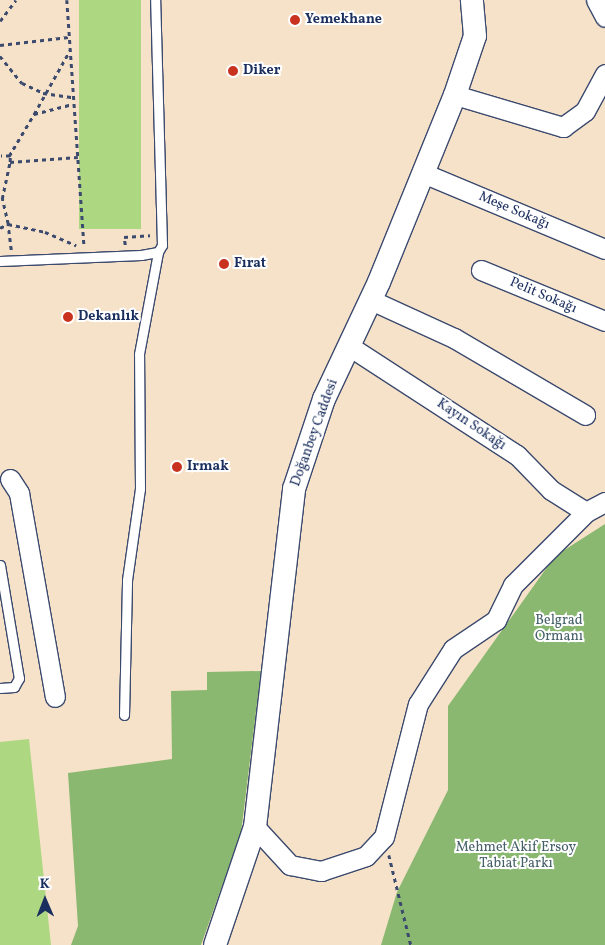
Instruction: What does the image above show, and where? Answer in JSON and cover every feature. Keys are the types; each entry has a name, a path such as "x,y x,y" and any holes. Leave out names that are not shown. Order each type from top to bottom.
{"street":[{"name":"Doğanbey Caddesi","path":"215,945 256,827 294,488 324,399 370,300 455,95 475,36 472,0"},
{"path":"596,0 605,17"},
{"path":"455,95 563,127 585,111 605,74"},
{"name":"Meşe Sokağı","path":"423,173 605,249"},
{"name":"Pelit Sokağı","path":"481,270 605,322"},
{"path":"370,300 454,338 585,415"},
{"name":"Kayın Sokağı","path":"349,346 518,455 551,490 586,512"},
{"path":"5,480 19,493 55,697"},
{"path":"256,827 290,865 321,871 366,856 384,837 418,704 453,649 496,620 513,585 586,512 605,502"}],"lane":[{"path":"124,715 127,580 140,489 140,354 158,252 162,245 155,0"},
{"path":"0,261 158,252"},
{"path":"0,565 19,678 14,687 0,688"}],"path":[{"path":"0,20 16,0"},
{"path":"0,228 8,224 45,232 84,249 67,0"},
{"path":"0,45 69,37"},
{"path":"11,260 8,224 2,199 10,162 9,156 34,114 43,93 70,50"},
{"path":"0,56 22,83 43,93 73,97"},
{"path":"34,114 73,104"},
{"path":"0,155 9,156"},
{"path":"10,162 78,157"},
{"path":"384,837 411,945"}],"green space":[{"path":"79,0 141,0 141,229 79,229"},
{"name":"Mehmet Akif Ersoy Tabiat Parkı","path":"605,524 605,945 381,945 397,892 448,790 448,706 555,556"},
{"path":"261,671 241,833 201,945 71,945 78,926 68,773 172,759 171,691 207,690 207,672"},
{"path":"29,739 51,945 0,945 0,742"}],"place":[{"name":"Yemekhane","path":"295,20"},
{"name":"Diker","path":"233,71"},
{"name":"Fırat","path":"224,264"},
{"name":"Dekanlık","path":"68,317"},
{"name":"Irmak","path":"177,467"}],"park label":[{"name":"Belgrad Ormanı","path":"559,630"}]}
